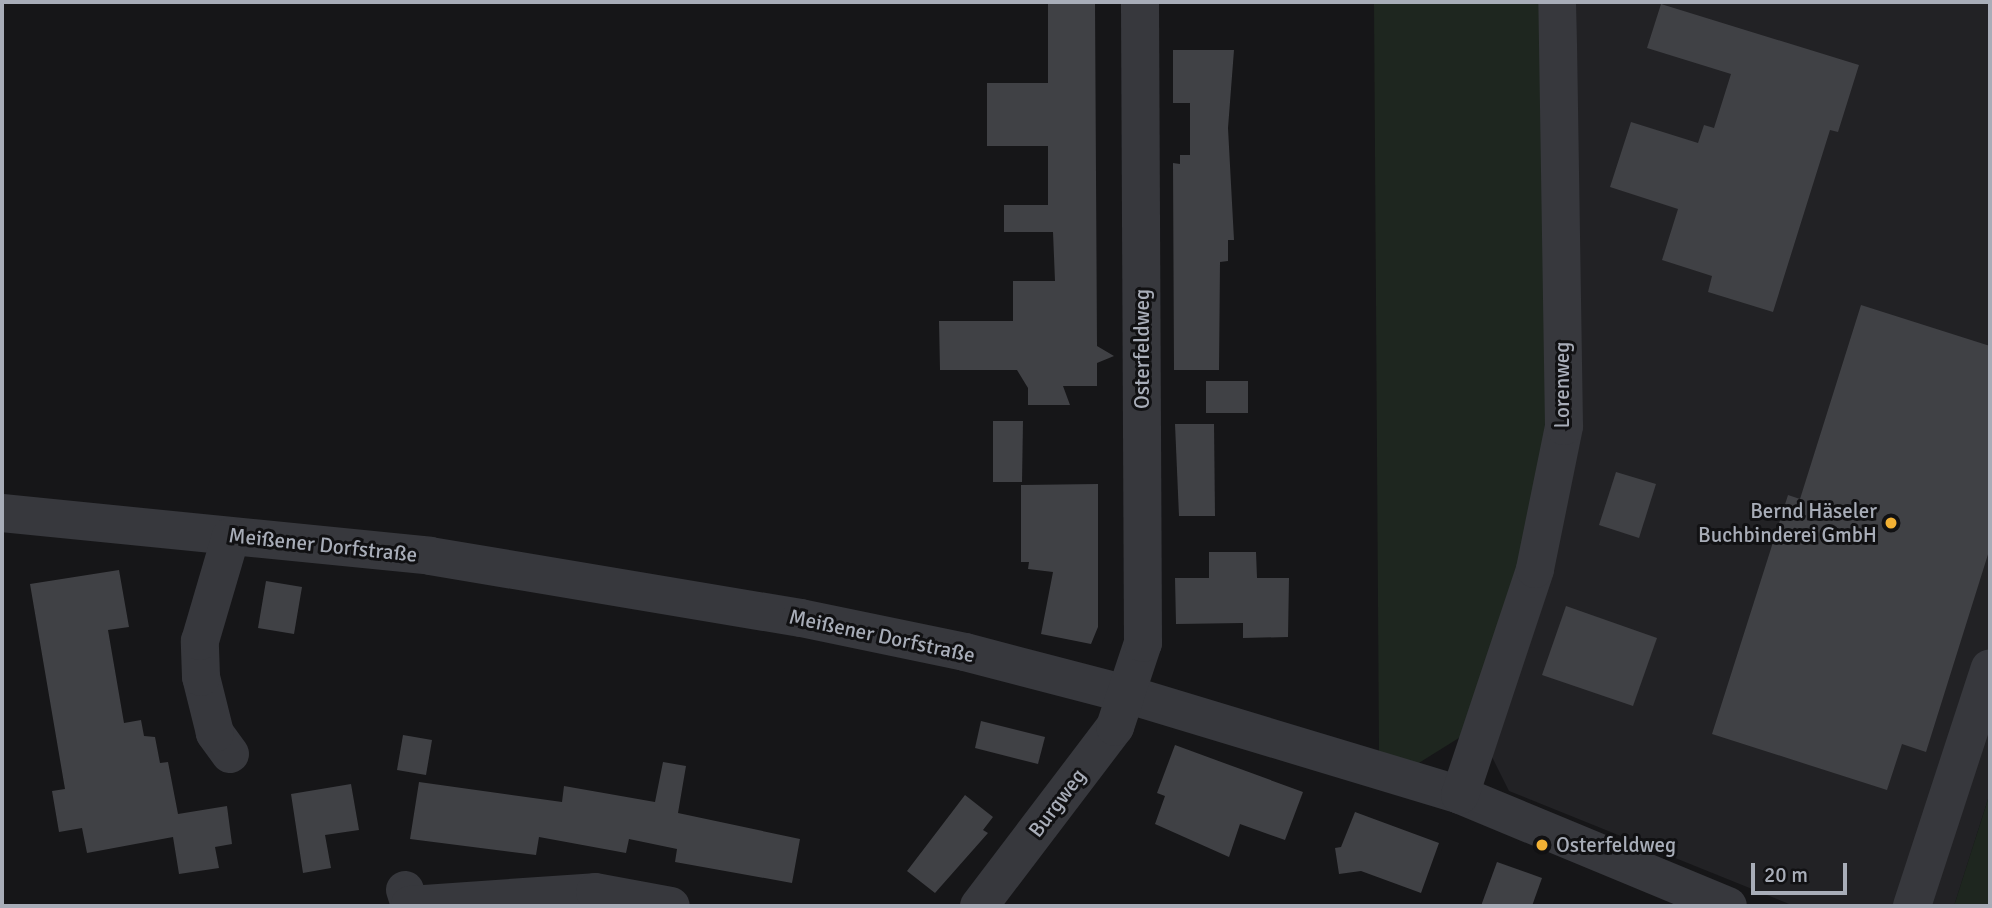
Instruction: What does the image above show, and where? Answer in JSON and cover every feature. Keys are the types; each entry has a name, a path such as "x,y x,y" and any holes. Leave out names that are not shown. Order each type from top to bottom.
{"street":[{"name":"Osterfeldweg","path":"1126,694 1143,643 1140,2"},
{"name":"Lorenweg","path":"1460,795 1535,569 1564,426 1557,2"},
{"name":"Meißener Dorfstraße","path":"2,513 430,556 802,618 1126,694 1460,795 1728,906"},
{"path":"230,754 215,733 201,677 200,641 231,536"},
{"path":"1912,906 1990,668"},
{"name":"Burgweg","path":"979,906 1115,727 1126,694"},
{"path":"404,890 410,905 595,892 671,906"}],"shaded area":[{"path":"1374,2 1539,2 1547,425 1518,571 1462,736 1414,766 1379,752"},
{"path":"1577,2 1990,2 1990,793 1954,906 1794,906 1509,791 1486,745 1577,429"},
{"path":"1990,793 1990,906 1954,906"}],"building":[{"path":"1048,2 1095,2 1097,346 1114,356 1097,363 1097,386 1063,386 1070,405 1028,405 1028,388 1017,370 940,370 939,321 1013,321 1013,281 1055,281 1053,232 1004,232 1004,205 1048,205 1048,146 987,146 987,83 1048,83"},
{"path":"1661,4 1859,65 1838,132 1830,130 1773,312 1708,292 1712,276 1662,260 1678,209 1610,187 1631,122 1698,143 1704,125 1714,128 1731,74 1647,48"},
{"path":"1173,50 1234,50 1228,128 1234,240 1228,240 1228,261 1220,262 1219,370 1174,370 1173,163 1180,164 1180,155 1190,155 1190,103 1173,103"},
{"name":"Bernd Häseler Buchbinderei GmbH","path":"1861,305 1990,346 1990,548 1926,752 1902,744 1887,790 1712,734 1788,495 1800,499"},
{"path":"1206,381 1248,381 1248,413 1206,413"},
{"path":"993,421 1023,421 1022,482 993,482"},
{"path":"1175,424 1214,424 1215,516 1179,516"},
{"path":"1616,472 1656,484 1639,538 1599,525"},
{"path":"1098,484 1098,627 1091,644 1041,634 1053,572 1028,569 1029,562 1021,562 1021,485"},
{"path":"1209,552 1256,552 1257,578 1289,578 1288,637 1243,638 1243,623 1176,624 1175,578 1209,578"},
{"path":"119,570 129,627 108,630 124,723 141,720 144,736 155,737 160,763 168,762 178,814 227,806 232,844 215,847 219,868 179,874 173,837 87,853 82,828 59,832 52,791 65,789 30,584"},
{"path":"266,581 302,587 294,634 258,628"},
{"path":"1566,606 1657,638 1633,706 1542,675"},
{"path":"981,721 1045,737 1038,764 975,748"},
{"path":"403,735 432,740 426,775 397,770"},
{"path":"1175,745 1303,792 1285,840 1240,824 1229,857 1155,824 1165,796 1157,793"},
{"path":"663,762 686,766 678,813 800,839 792,883 675,862 677,849 629,839 626,853 539,837 536,855 410,839 419,782 562,802 564,786 655,802"},
{"path":"351,784 359,830 325,835 331,868 303,873 291,794"},
{"path":"965,795 993,817 983,830 988,833 935,893 907,871"},
{"path":"1355,812 1439,843 1421,893 1361,871 1339,874 1335,848 1341,847"},
{"path":"1497,862 1542,878 1532,906 1481,906"}],"place":[{"name":"Bernd Häseler Buchbinderei GmbH","path":"1891,523"},
{"name":"Osterfeldweg","path":"1542,845"}]}
